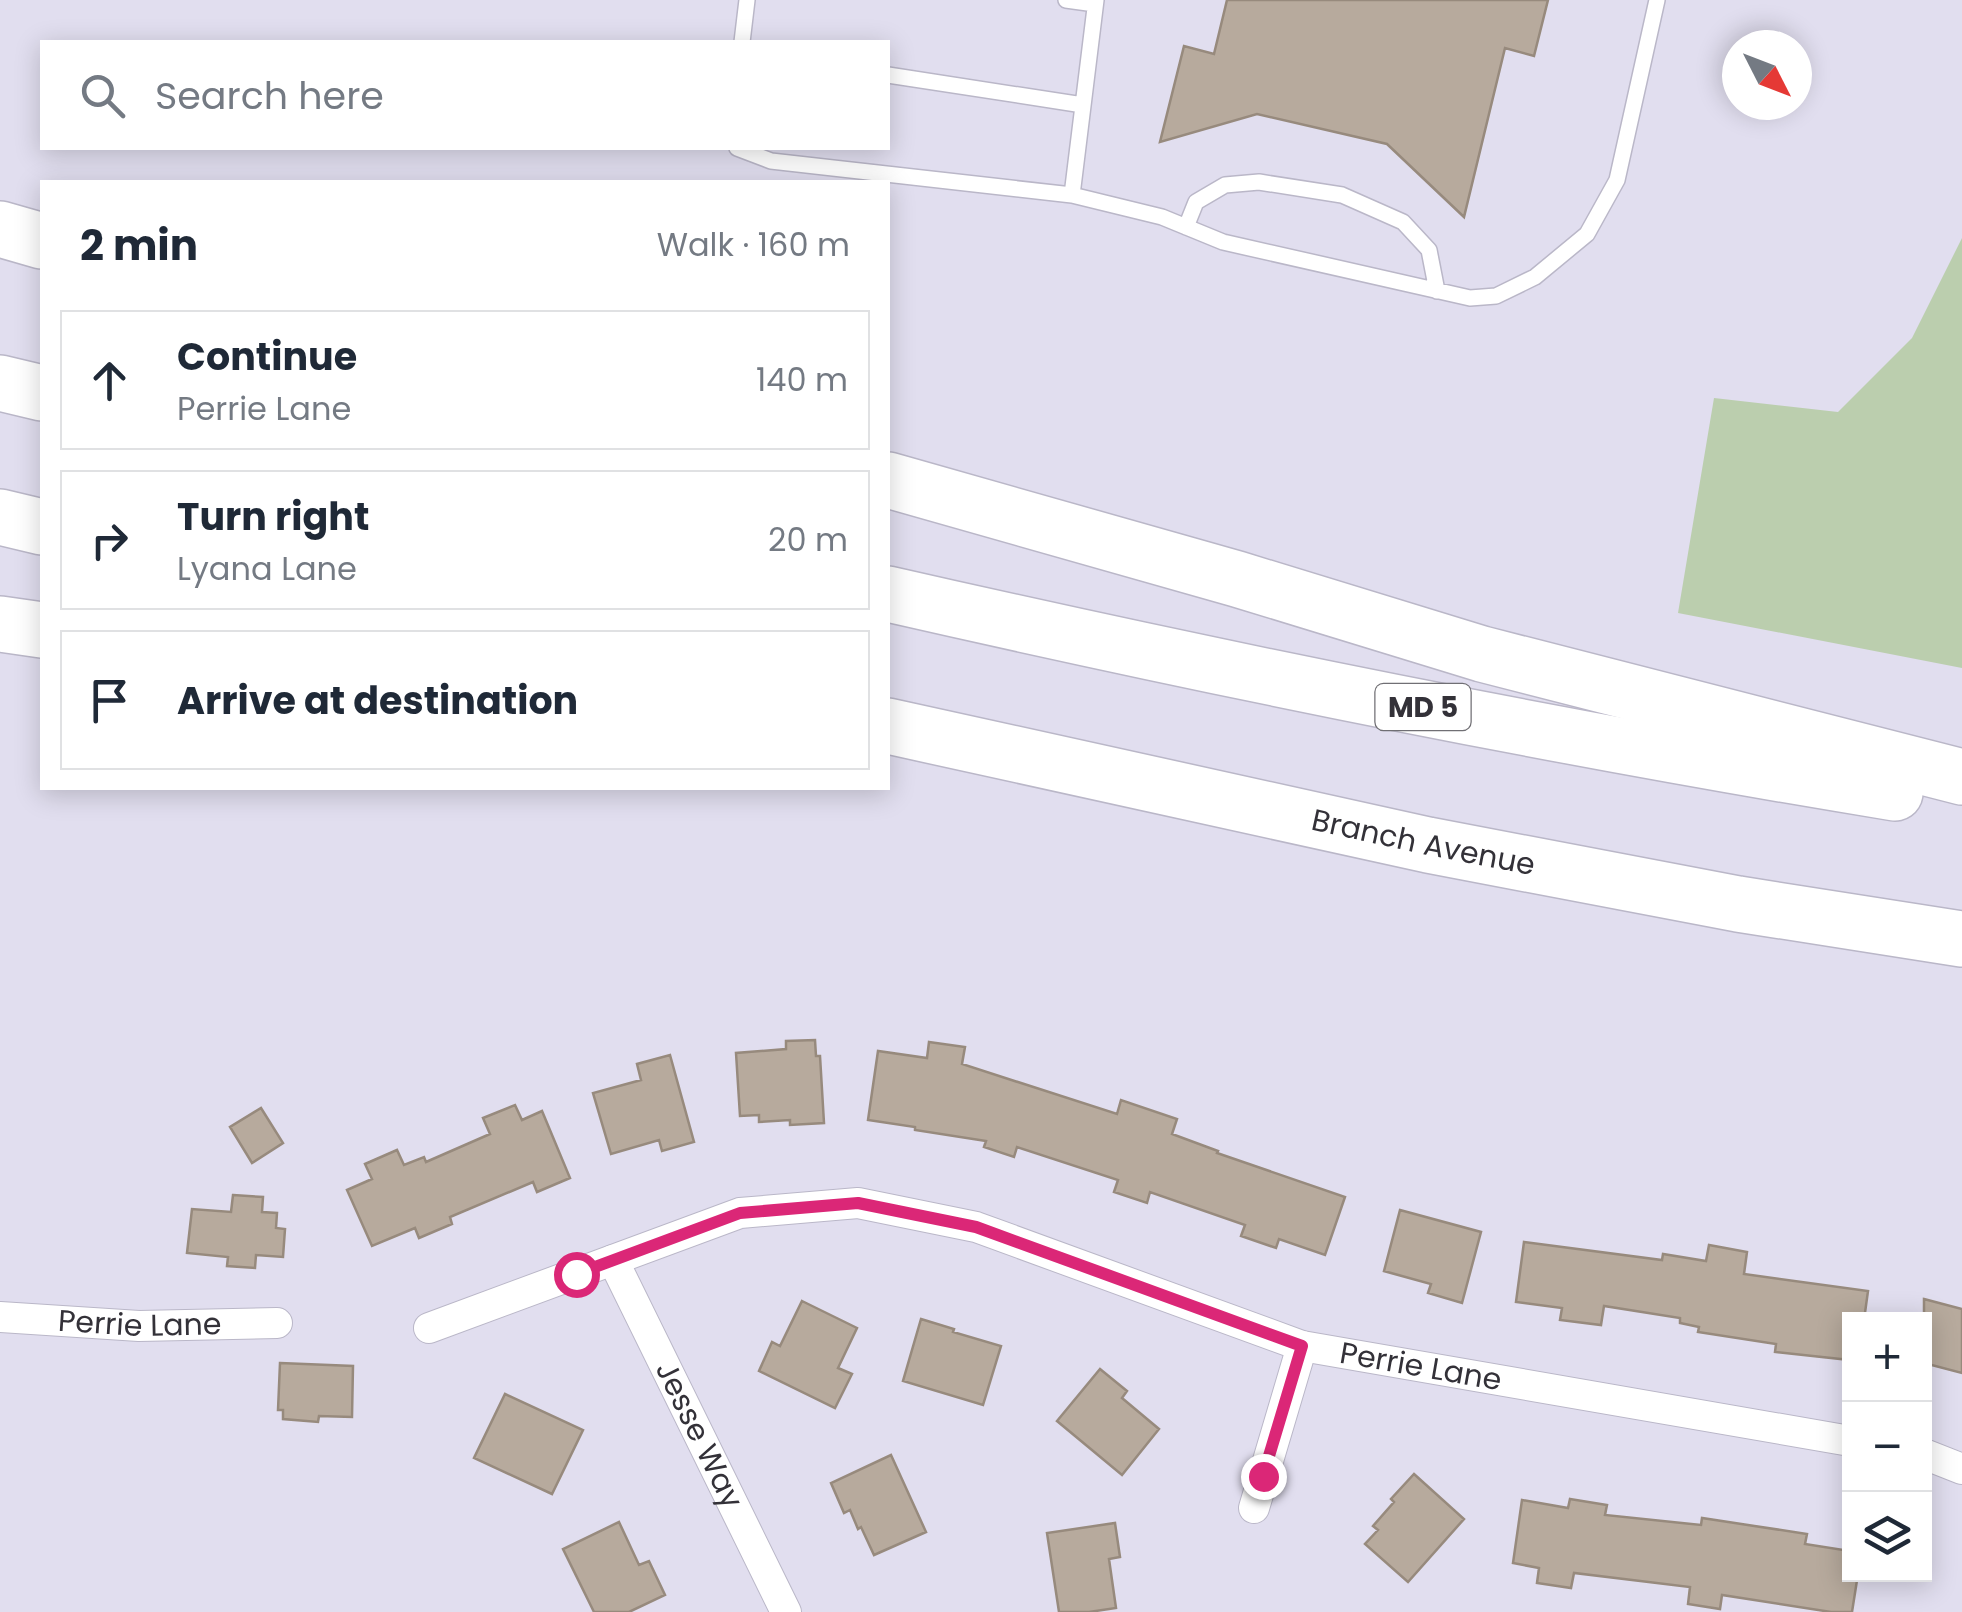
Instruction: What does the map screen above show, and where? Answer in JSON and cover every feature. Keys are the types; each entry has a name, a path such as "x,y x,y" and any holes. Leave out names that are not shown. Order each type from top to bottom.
{"highway":[{"path":"0,229 40,240"},
{"path":"0,383 40,393"},
{"path":"890,481 1237,578 1482,654 1962,776"},
{"path":"0,517 40,527"},
{"name":"MD 5","path":"890,594 1423,708 1962,804"},
{"path":"0,624 40,630"},
{"name":"Branch Avenue","path":"890,726 1448,849 1738,904 1962,939"},
{"path":"890,753 1131,780"}],"street":[{"name":"Perrie Lane","path":"429,1328 740,1213 858,1203 976,1227 1302,1346 1842,1440"},
{"name":"Jesse Way","path":"613,1260 786,1612"},
{"name":"Perrie Lane","path":"0,1317 139,1326 277,1323"},
{"path":"1254,1508 1302,1346"},
{"path":"1932,1457 1962,1470"}],"lane":[{"path":"742,40 748,0"},
{"path":"1066,0 1095,2 1072,195"},
{"path":"742,150 770,161 1072,195 1162,217 1223,242 1470,298 1496,296 1535,277 1587,234 1617,180 1657,0"},
{"path":"890,74 1082,105"},
{"path":"1186,227 1196,202 1226,185 1259,182 1342,195 1403,222 1429,250 1438,291"}],"green space":[{"path":"1962,238 1962,668 1678,613 1714,398 1838,412 1912,338"}],"building":[{"path":"1227,0 1548,0 1534,56 1505,48 1464,217 1387,144 1257,114 1160,142 1184,46 1214,54"},
{"path":"815,1040 816,1056 820,1056 824,1123 790,1125 790,1120 759,1122 759,1115 740,1116 736,1053 786,1049 786,1041"},
{"path":"929,1042 965,1047 962,1064 1117,1114 1121,1100 1177,1119 1172,1134 1345,1197 1325,1255 1279,1239 1276,1248 1241,1236 1245,1225 1150,1192 1147,1203 1114,1192 1118,1180 1017,1147 1014,1157 984,1147 986,1141 868,1120 878,1051 927,1058"},
{"path":"670,1055 694,1142 662,1151 659,1140 611,1154 593,1093 641,1080 637,1064"},
{"path":"515,1105 522,1120 542,1111 570,1178 537,1192 533,1182 450,1217 452,1224 419,1238 415,1228 372,1246 347,1190 372,1179 365,1164 397,1150 404,1165 424,1157 426,1162 490,1134 483,1118"},
{"path":"261,1108 283,1143 252,1163 230,1127"},
{"path":"233,1195 263,1197 262,1212 277,1213 276,1228 285,1229 283,1257 256,1255 255,1268 227,1266 228,1257 187,1253 192,1209 231,1212"},
{"path":"1400,1210 1481,1232 1462,1303 1428,1293 1431,1284 1384,1271"},
{"path":"1524,1242 1662,1260 1663,1254 1706,1261 1709,1245 1747,1252 1744,1274 1868,1291 1865,1312 1842,1312 1842,1359 1775,1352 1776,1344 1698,1332 1699,1327 1680,1323 1680,1318 1604,1306 1601,1325 1560,1320 1562,1308 1516,1302"},
{"path":"1924,1299 1962,1309 1962,1373 1932,1365 1932,1312 1924,1312"},
{"path":"802,1301 857,1328 838,1368 852,1374 835,1408 759,1371 772,1342 780,1346"},
{"path":"921,1319 1001,1346 983,1405 903,1381"},
{"path":"280,1363 353,1366 352,1417 319,1416 318,1422 283,1419 283,1410 278,1410"},
{"path":"1100,1369 1127,1391 1122,1398 1159,1429 1122,1475 1057,1421"},
{"path":"505,1394 583,1430 552,1494 474,1458"},
{"path":"891,1455 926,1532 874,1555 850,1510 844,1513 831,1483"},
{"path":"1414,1474 1464,1519 1408,1582 1365,1544 1378,1530 1373,1526 1394,1502 1391,1499"},
{"path":"1570,1499 1607,1505 1605,1515 1701,1525 1702,1518 1807,1534 1805,1544 1842,1550 1842,1582 1857,1582 1852,1612 1722,1595 1720,1609 1688,1604 1690,1587 1574,1573 1571,1588 1537,1583 1539,1568 1513,1563 1522,1500 1568,1508"},
{"path":"619,1522 639,1565 649,1561 665,1595 629,1612 594,1612 563,1549"},
{"path":"1115,1523 1120,1557 1109,1559 1116,1608 1059,1612 1047,1533"}],"route":[{"path":"576,1274 740,1213 858,1203 976,1227 1302,1346 1263,1476"}]}
